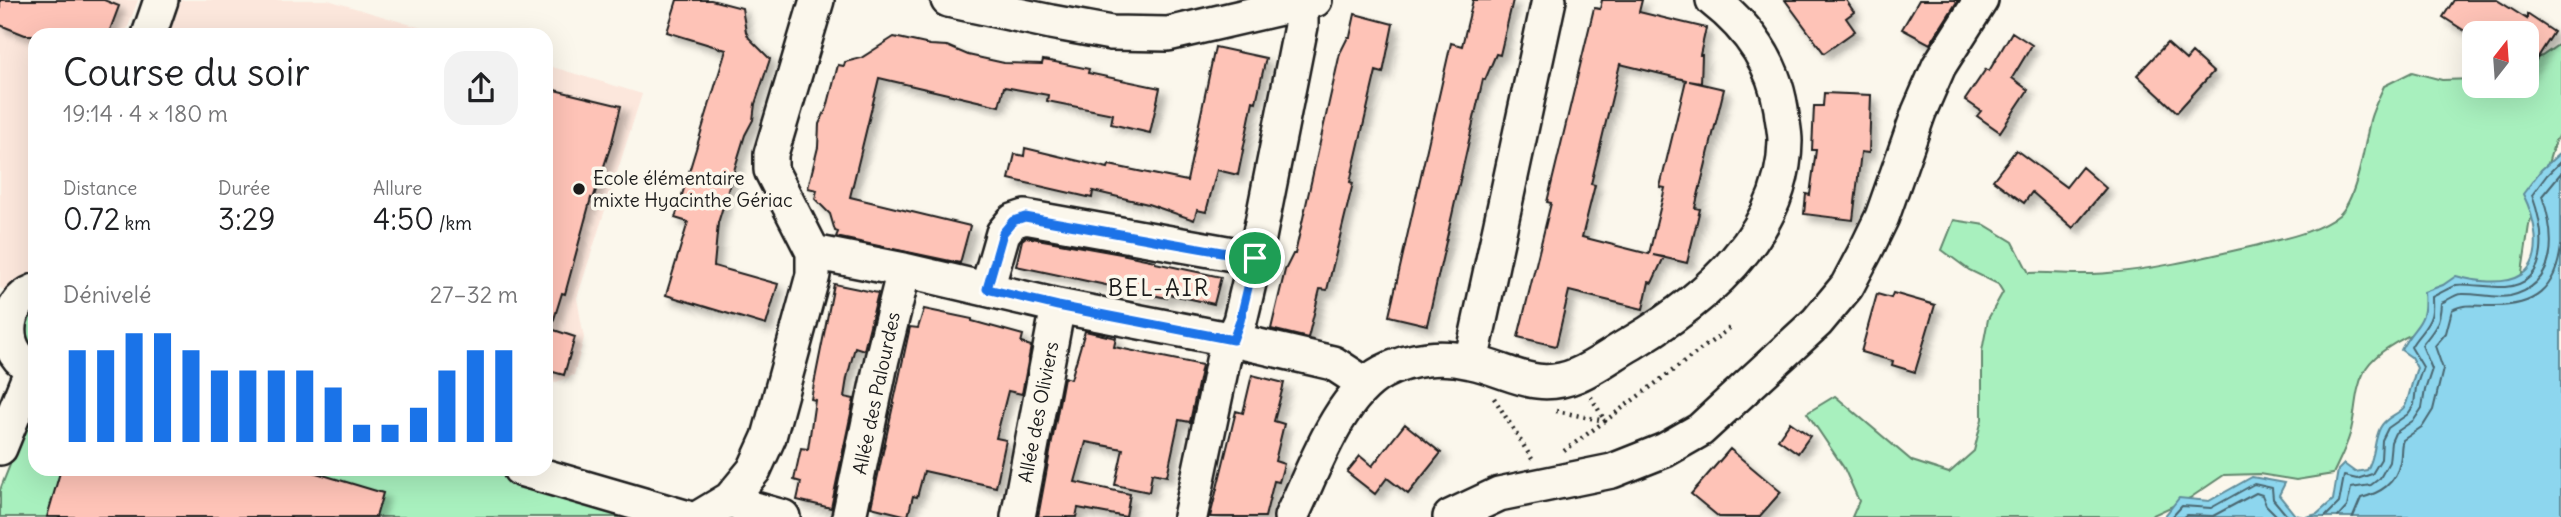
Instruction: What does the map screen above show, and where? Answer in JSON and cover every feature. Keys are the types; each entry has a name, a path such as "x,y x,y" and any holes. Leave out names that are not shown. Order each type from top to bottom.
{"street":[{"path":"151,28 161,0"},
{"path":"700,517 730,499 754,470 769,437 813,275 813,252 771,170 771,154 817,0"},
{"path":"1471,362 1549,0"},
{"path":"1291,517 1343,409 1365,384 1384,371 1430,357 1471,362 1517,378 1551,383 1578,375 1656,329 1720,279 1753,239 1780,182 1785,140 1778,89 1759,47 1732,14 1713,0"},
{"path":"1450,517 1499,494 1612,471 1665,450 1700,430 1817,322 1847,286 1866,250 1882,217 1919,112 1939,66 1981,0"},
{"path":"970,2 1051,22 1111,33 1167,34 1308,2 1255,258 1240,321 1224,356 1190,517"},
{"path":"987,289 1003,233 1013,221 1025,217 1255,258"},
{"path":"813,252 1333,363 1365,384"},
{"name":"Allée des Palourdes","path":"849,517 882,359 904,270"},
{"name":"Allée des Oliviers","path":"1018,517 1058,306"},
{"path":"11,308 8,346 28,366"},
{"path":"0,448 28,381"},
{"path":"544,476 685,517"},
{"path":"730,499 744,506 783,517"}],"path":[{"path":"1494,397 1538,470"},
{"path":"1560,453 1605,421"}],"shaded area":[{"path":"0,0 138,0 128,28 28,28 28,282 7,291 0,288"},
{"path":"181,0 328,0 422,28 171,28"},
{"name":"Ecole élémentaire mixte Hyacinthe Gériac","path":"553,67 642,94 577,298 584,338 574,375 553,383"}],"green space":[{"path":"2561,43 2561,132 2555,141 2529,225 2519,293 2434,324 2390,346 2374,359 2361,380 2350,434 2333,474 2296,480 2259,474 2224,475 2190,498 2149,517 1852,517 1859,501 1844,468 1807,413 1835,396 1912,461 1949,473 1974,451 1982,419 1982,351 1988,319 2003,292 1998,284 1969,270 1942,250 1954,220 1985,225 2013,242 2029,273 2098,274 2145,269 2298,235 2339,215 2351,197 2371,116 2384,86 2412,72 2442,80 2462,79 2462,98 2539,98 2539,57"},
{"path":"28,311 28,350 22,317"},
{"path":"28,420 28,476 506,476 641,517 0,517 0,490"}],"water":[{"path":"2561,152 2561,517 2306,517 2317,514 2333,500 2338,470 2344,464 2355,472 2367,470 2380,428 2405,406 2417,368 2411,357 2401,350 2422,318 2424,292 2443,285 2456,276 2497,281 2514,278 2529,268 2536,248 2536,237 2523,194 2541,170"},
{"path":"2252,477 2285,483 2279,495 2295,515 2304,517 2164,517 2179,498 2209,501"}],"building":[{"path":"0,0 104,0 119,6 111,28 28,28 28,35 25,35 0,25"},
{"path":"677,0 711,0 742,8 749,38 770,59 755,104 753,120 745,135 718,223 714,266 778,284 766,325 666,295 688,222 675,218 726,50 667,32"},
{"path":"1473,0 1513,0 1500,55 1496,54 1485,80 1483,79 1427,325 1389,316 1451,43 1462,46"},
{"path":"1602,0 1642,0 1639,12 1706,28 1700,55 1701,83 1689,81 1724,89 1695,208 1700,209 1687,263 1664,258 1652,283 1649,282 1643,309 1569,291 1556,346 1518,337 1551,203 1547,202 1594,8 1600,9","holes":["1620,64 1686,80 1660,187 1665,188 1649,254 1582,237 1595,185 1591,184"]},
{"path":"1785,0 1846,0 1854,12 1846,18 1855,31 1824,53"},
{"path":"1919,0 1958,0 1930,44 1902,29"},
{"path":"2454,0 2497,0 2527,19 2527,14 2538,21 2462,21 2462,29 2443,17"},
{"path":"1355,14 1393,24 1383,73 1376,71 1327,290 1320,289 1308,338 1271,329 1285,270 1295,254 1340,53 1350,37"},
{"path":"2539,22 2554,32 2539,55"},
{"path":"2012,32 2032,45 2012,78 2028,90 2000,132 1977,116 1981,111 1965,100 1986,69 1989,71"},
{"path":"894,37 947,46 968,55 1004,63 1042,64 1043,60 1055,62 1089,69 1088,73 1160,88 1150,133 1111,124 1113,114 1047,101 1048,95 1004,87 999,106 879,78 850,197 970,226 960,263 836,237 838,232 835,231 830,214 815,199 817,190 808,188 818,147 819,124 827,108 838,65 844,66 845,62 861,58"},
{"path":"2167,43 2186,60 2192,53 2213,72 2177,112 2137,75"},
{"path":"1215,47 1266,58 1256,102 1253,101 1238,175 1217,170 1206,212 1197,210 1194,220 1148,204 1093,191 1092,198 1009,179 1015,154 1024,156 1025,148 1108,168 1109,165 1187,181"},
{"path":"553,90 621,106 612,142 593,199 591,198 565,294 562,293 553,322"},
{"path":"1824,93 1871,95 1869,153 1861,152 1853,220 1804,214 1806,194 1810,195 1816,150 1812,150 1814,106 1823,106"},
{"path":"2016,150 2066,187 2082,167 2106,188 2073,228 2032,192 2024,203 1993,180"},
{"path":"1026,237 1121,254 1221,277 1214,304 1168,294 1167,298 1016,266 1022,240"},
{"path":"834,284 878,293 864,350 855,347 847,378 844,397 854,399 831,508 797,500 801,482 794,480 801,448 808,449 815,400 811,399"},
{"path":"1893,293 1935,305 1915,372 1892,365 1893,361 1861,352 1877,294 1891,298"},
{"path":"924,309 972,319 1023,335 1021,343 1031,346 1022,394 1008,391 996,438 1006,440 996,487 924,471 917,497 913,496 908,516 871,507 910,327 918,328"},
{"path":"553,330 575,337 564,375 553,372"},
{"path":"1085,331 1116,338 1114,347 1202,365 1190,422 1179,420 1167,476 1152,473 1149,492 1115,485 1123,449 1086,442 1075,482 1130,494 1126,517 1078,508 1076,517 1038,517 1064,377 1071,379"},
{"path":"1252,375 1284,383 1274,421 1284,424 1275,461 1284,464 1279,482 1274,481 1265,517 1210,517 1236,411 1243,413"},
{"path":"1790,422 1810,436 1798,453 1778,439"},
{"path":"1405,424 1441,453 1408,494 1387,478 1375,494 1347,472 1360,456 1372,466"},
{"path":"1730,449 1781,492 1759,517 1719,517 1691,494"},
{"path":"59,476 326,476 383,493 376,517 47,517"}],"place":[{"name":"Ecole élémentaire mixte Hyacinthe Gériac","path":"579,189"}],"district":[{"name":"BEL-AIR","path":"1159,287"}],"route":[{"path":"1025,217 1255,258 1233,340 1058,306 987,289 1003,233 1013,221 1025,217"}]}
